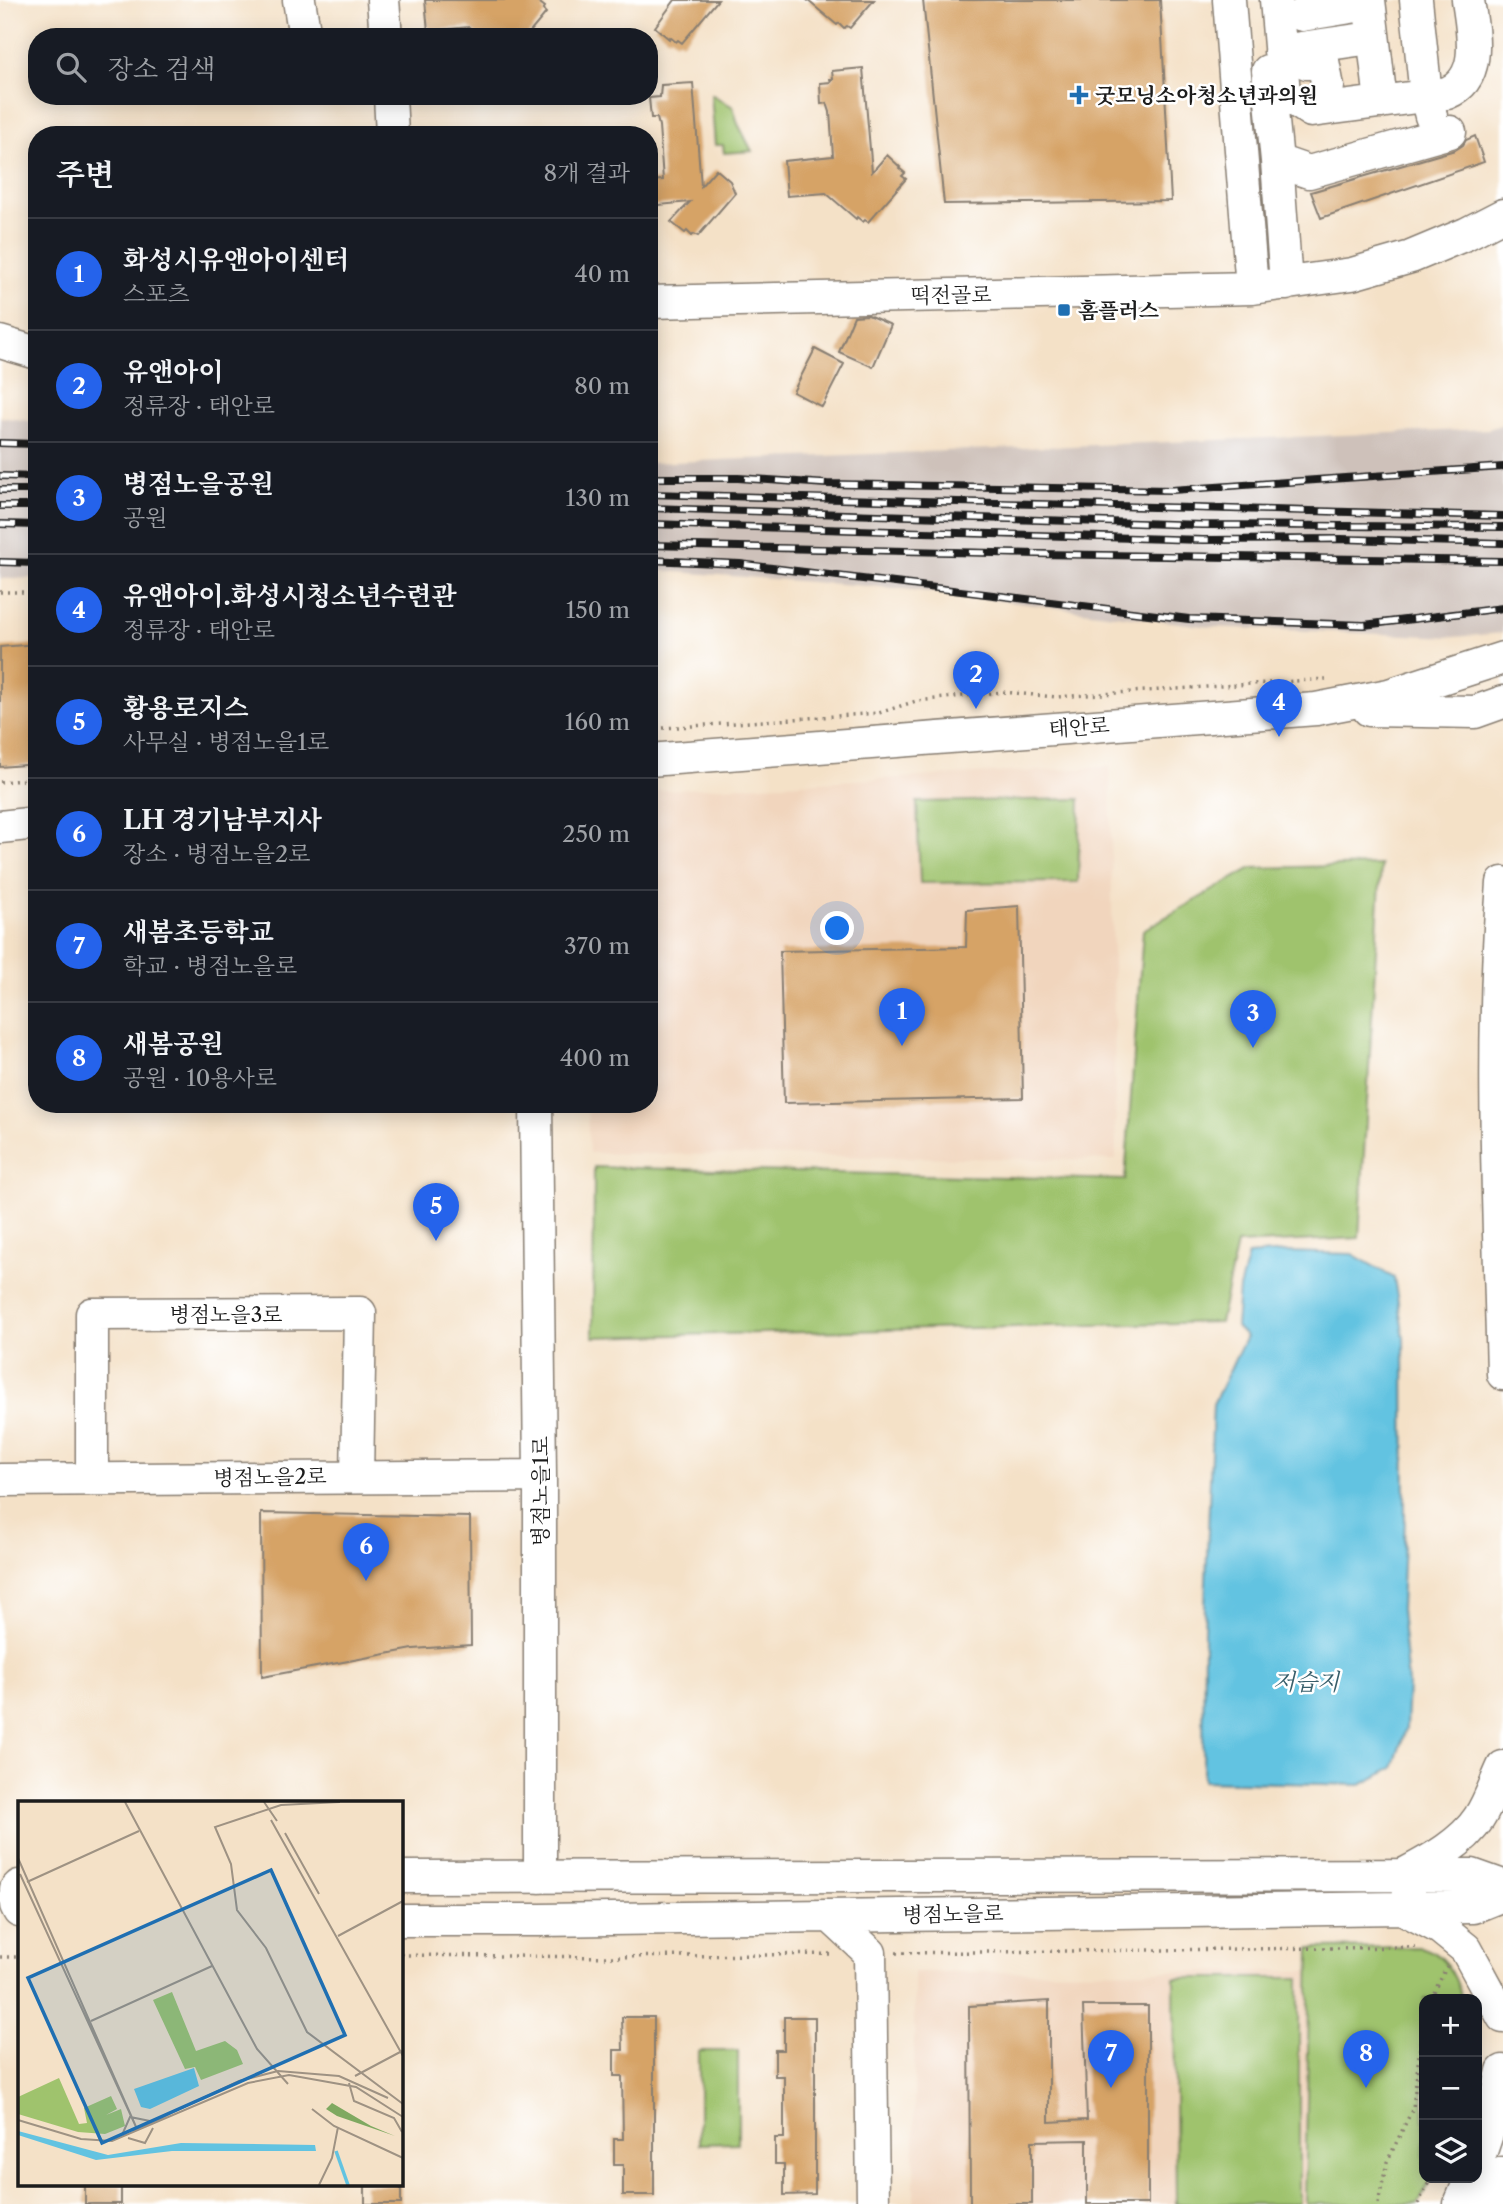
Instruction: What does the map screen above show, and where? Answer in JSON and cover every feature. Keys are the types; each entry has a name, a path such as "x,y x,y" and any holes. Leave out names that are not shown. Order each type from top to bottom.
{"street":[{"path":"299,0 304,28"},
{"path":"383,0 385,28"},
{"path":"1229,0 1252,288"},
{"path":"1262,0 1286,284"},
{"path":"1277,161 1309,172 1443,134 1426,96 1416,0"},
{"path":"1369,2 1322,40 1284,93 1311,111 1456,90 1467,74 1474,53 1468,0"},
{"path":"1322,40 1369,2"},
{"path":"1322,40 1381,102"},
{"path":"391,105 392,126"},
{"name":"떡전골로","path":"658,302 1252,288 1352,274 1411,257 1503,215"},
{"path":"0,342 28,350"},
{"name":"태안로","path":"658,759 1315,709 1389,695 1503,659"},
{"path":"1389,695 1489,707"},
{"path":"1315,709 1489,707"},
{"path":"0,827 28,824"},
{"path":"1503,883 1497,958 1495,1043 1503,1374"},
{"name":"병점노을1로","path":"536,1113 540,1877"},
{"name":"병점노을3로","path":"92,1479 92,1314 360,1313 357,1476"},
{"name":"병점노을2로","path":"0,1480 540,1476"},
{"path":"1503,1768 1487,1804 1470,1829 1433,1859 1403,1875 1410,1886 1409,1898 1402,1908 1440,1928 1466,1949 1503,2017"},
{"name":"병점노을로","path":"402,1879 1472,1875 1503,1886"},
{"path":"688,1918 678,1906 678,1888 690,1877"},
{"path":"0,1878 18,1878"},
{"path":"402,1882 406,1892 405,1909 402,1912"},
{"path":"18,1887 18,1909"},
{"name":"병점노을로","path":"402,1920 1473,1907 1503,1895"},
{"path":"873,2204 876,1953 915,1915"},
{"path":"830,1916 876,1953 885,2204"},
{"path":"0,1919 18,1919"},
{"path":"1482,2148 1503,2071"},
{"path":"1490,2204 1503,2174"},
{"path":"1460,2204 1469,2183"}],"path":[{"path":"0,592 28,592"},
{"path":"658,728 878,713 916,701 1003,692 1056,698 1337,678"},
{"path":"0,782 28,780"},
{"path":"402,1955 615,1956 1420,1947"},
{"path":"0,1957 18,1957"},
{"path":"1433,1994 1447,1965"},
{"path":"1378,2204 1387,2162 1413,2108 1419,2056"},
{"path":"1418,2204 1428,2183"}],"shaded area":[{"path":"0,417 28,421 28,578 0,579"},
{"path":"1503,424 1503,633 1454,637 1212,627 895,588 658,571 658,463 1489,429"},
{"path":"1110,767 1116,1160 589,1153 587,1113 658,1113 658,791"},
{"path":"1309,1971 1305,2204 914,2204 914,1972"}],"green space":[{"path":"711,94 733,107 738,124 752,151 724,153 723,145 715,145"},
{"path":"1080,799 1078,882 920,883 917,802"},
{"path":"1381,865 1359,1238 1237,1244 1220,1322 593,1337 594,1167 1125,1180 1143,930 1252,868"},
{"path":"1421,1947 1443,1960 1456,1982 1460,1994 1419,1994 1419,2183 1428,2183 1418,2204 1305,2204 1310,1948"},
{"path":"1174,1978 1299,1978 1299,2204 1176,2204"},
{"path":"699,2051 738,2051 738,2143 699,2144"}],"water":[{"name":"저습지","path":"1287,1252 1352,1254 1394,1278 1404,1338 1405,1519 1401,1609 1408,1684 1406,1728 1393,1768 1361,1785 1203,1781 1204,1632 1213,1404 1246,1337 1236,1327 1239,1289 1248,1255"}],"building":[{"path":"425,0 536,0 545,7 543,10 546,13 534,28 428,28"},
{"path":"675,0 718,0 682,43 670,37 669,39 655,27"},
{"path":"807,0 874,0 850,28 844,28"},
{"path":"923,0 1160,0 1171,201 944,204"},
{"path":"863,68 872,172 887,155 905,173 902,176 906,179 868,222 857,217 856,219 826,193 787,196 784,161 833,156 830,112 827,103 821,104 820,83 831,82 832,71"},
{"path":"693,83 701,186 716,169 730,181 735,193 698,236 692,236 687,231 685,233 671,222 690,202 658,205 658,180 663,180 659,126 657,118 651,118 650,105 658,105 661,85"},
{"path":"1475,136 1484,162 1321,218 1311,192 1455,150"},
{"path":"868,315 891,325 873,367 839,352 854,316"},
{"path":"815,349 844,364 822,407 793,392"},
{"path":"28,645 28,765 0,767 0,647"},
{"path":"1019,906 1023,1098 784,1103 780,951 966,947 967,910"},
{"path":"261,1513 470,1517 471,1645 413,1649 262,1677"},
{"path":"1049,2001 1049,2122 1087,2120 1083,2006 1148,2006 1148,2204 1087,2204 1087,2140 1032,2141 1032,2204 970,2204 969,2006"},
{"path":"622,2017 654,2017 654,2195 623,2195 623,2165 614,2165 614,2139 623,2139 622,2076 614,2076 614,2050 623,2050"},
{"path":"784,2017 815,2017 815,2194 784,2195 784,2164 775,2164 775,2138 784,2138 784,2076 775,2076 775,2050 784,2050"},
{"path":"85,2186 121,2186 121,2204 85,2204"},
{"path":"365,2186 401,2186 401,2204 365,2204"}],"railway":[{"path":"0,443 28,444"},
{"path":"658,478 1172,490 1503,467"},
{"path":"0,476 28,477"},
{"path":"0,490 28,490"},
{"path":"658,494 1503,516"},
{"path":"0,506 28,506"},
{"path":"658,508 1202,525 1503,527"},
{"path":"0,524 28,525"},
{"path":"658,524 1203,540 1341,539 1503,543"},
{"path":"658,545 1503,561"},
{"path":"658,560 740,564 1189,619 1364,625 1503,608"},
{"path":"0,562 28,563"}],"place":[{"name":"굿모닝소아청소년과의원","path":"1079,95"},
{"name":"홈플러스","path":"1064,310"},
{"name":"유앤아이","path":"976,709"},
{"name":"유앤아이.화성시청소년수련관","path":"1279,737"},
{"name":"화성시유앤아이센터","path":"902,1046"},
{"name":"병점노을공원","path":"1253,1048"},
{"name":"황용로지스","path":"436,1241"},
{"name":"LH 경기남부지사","path":"366,1581"},
{"name":"새봄초등학교","path":"1111,2088"},
{"name":"새봄공원","path":"1366,2088"}]}
